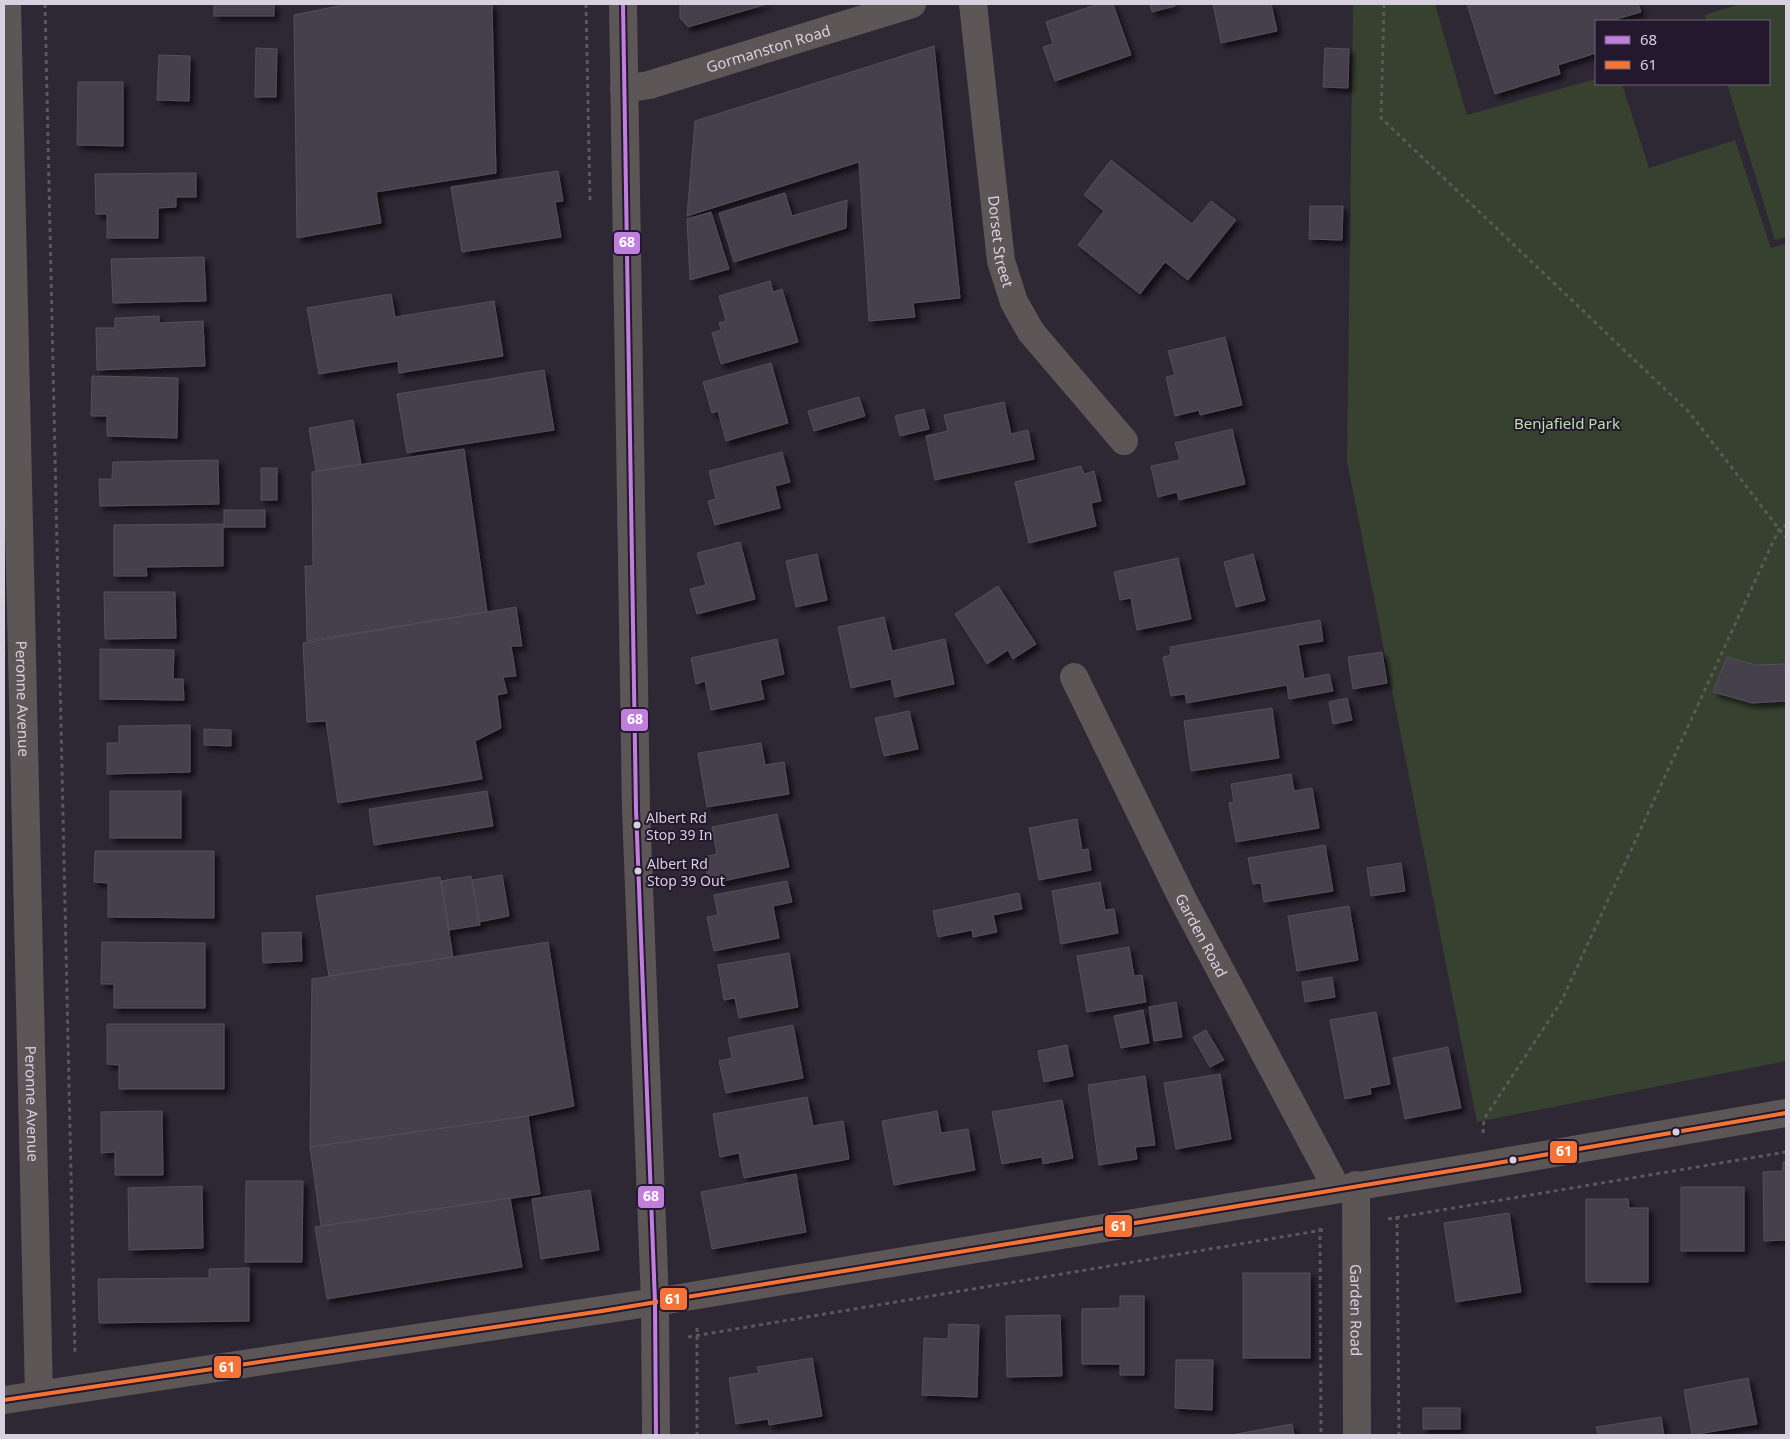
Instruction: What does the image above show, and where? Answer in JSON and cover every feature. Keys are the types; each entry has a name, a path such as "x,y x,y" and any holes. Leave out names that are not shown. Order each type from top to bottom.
{"street":[{"name":"Peronne Avenue","path":"8,4 39,1395"},
{"path":"622,4 636,809 655,1302 656,1435"},
{"name":"Gormanston Road","path":"624,89 649,85 912,4"},
{"name":"Dorset Street","path":"973,4 1001,261 1014,302 1031,332 1124,440"},
{"name":"Garden Road","path":"1074,677 1183,900 1356,1224 1357,1435"},
{"path":"4,1400 655,1302 1480,1166 1786,1113"}],"path":[{"path":"45,4 76,1389"},
{"path":"1384,4 1381,118 1689,412 1786,538"},
{"path":"1480,1166 1484,1119 1561,1002 1779,529 1786,525"},
{"path":"656,1342 1786,1152"},
{"path":"1396,1179 1399,1435"},
{"path":"1321,1435 1320,1230 1338,1189"},
{"path":"696,1295 697,1435"}],"green space":[{"name":"Benjafield Park","path":"1353,4 1435,4 1467,115 1595,79 1595,85 1622,85 1649,168 1735,140 1771,248 1786,244 1786,1061 1477,1122 1347,461"},
{"path":"1740,4 1786,4 1786,237 1775,240 1727,85 1770,85 1770,20 1707,20 1705,15"}],"building":[{"path":"214,4 274,4 274,16 214,16"},
{"path":"348,4 492,4 496,173 376,192 381,223 297,238 294,15"},
{"path":"680,4 767,4 688,27 680,18"},
{"path":"1098,4 1113,4 1131,55 1055,81 1043,47 1053,44 1046,22"},
{"path":"1150,4 1175,4 1175,6 1152,12"},
{"path":"1213,4 1271,4 1277,31 1221,43"},
{"path":"1467,4 1638,4 1641,12 1613,20 1595,20 1595,53 1558,65 1560,74 1495,94"},
{"path":"934,46 960,298 913,303 915,317 869,321 859,162 687,216 695,121"},
{"path":"256,48 277,49 276,97 255,97"},
{"path":"1325,48 1349,49 1348,88 1323,87"},
{"path":"159,55 190,56 189,101 157,100"},
{"path":"78,82 123,82 123,146 77,145"},
{"path":"1111,160 1192,224 1211,201 1236,220 1188,280 1165,262 1140,294 1078,245 1104,211 1084,195"},
{"path":"558,171 563,201 555,202 561,237 462,252 451,187"},
{"path":"196,173 196,197 176,197 176,207 158,208 158,238 107,238 107,214 96,214 95,174"},
{"path":"785,193 792,216 847,200 846,228 734,262 719,213"},
{"path":"1310,206 1343,206 1342,240 1309,239"},
{"path":"711,212 729,269 690,280 687,219"},
{"path":"204,257 206,301 113,303 111,259"},
{"path":"770,281 773,292 782,289 798,342 721,364 712,333 721,330 719,323 726,321 719,296"},
{"path":"391,294 395,317 494,301 503,356 399,373 398,361 319,374 307,308"},
{"path":"159,316 159,323 203,321 205,366 97,370 96,328 115,328 115,318"},
{"path":"1225,337 1242,405 1200,415 1199,410 1175,416 1166,377 1175,375 1168,351"},
{"path":"771,363 788,423 726,441 718,411 712,413 703,382"},
{"path":"544,370 554,430 407,453 397,394"},
{"path":"92,376 178,378 177,438 107,436 107,416 91,416"},
{"path":"859,397 865,416 814,431 808,411"},
{"path":"1004,402 1011,434 1028,430 1034,459 935,480 926,436 948,431 944,415"},
{"path":"924,409 929,429 900,436 895,416"},
{"path":"353,420 361,464 316,471 309,428"},
{"path":"1232,429 1245,484 1179,500 1177,492 1158,497 1151,466 1180,460 1175,443"},
{"path":"464,449 487,612 307,641 305,566 313,566 312,472"},
{"path":"782,452 790,482 775,486 780,508 715,525 708,501 716,499 709,471"},
{"path":"218,460 219,504 100,506 99,479 112,479 113,462"},
{"path":"1081,466 1084,474 1094,471 1101,501 1091,503 1096,526 1029,543 1015,482"},
{"path":"261,468 277,468 277,500 261,500"},
{"path":"224,510 265,510 265,527 224,527"},
{"path":"223,524 223,566 146,567 147,576 114,576 114,525"},
{"path":"740,542 755,599 697,614 690,589 706,585 697,553"},
{"path":"817,554 827,600 796,607 786,561"},
{"path":"1253,554 1265,600 1236,607 1224,562"},
{"path":"1178,558 1191,619 1137,630 1131,598 1120,600 1114,572"},
{"path":"998,586 1036,644 1013,659 1008,650 987,664 955,614"},
{"path":"104,592 175,592 176,638 105,639"},
{"path":"516,607 522,646 511,646 516,676 503,677 507,693 497,695 501,728 475,741 482,779 338,803 326,721 307,722 303,643"},
{"path":"884,617 892,651 945,639 954,684 895,697 891,679 851,688 838,627"},
{"path":"1320,620 1323,641 1298,645 1304,679 1329,674 1333,691 1289,699 1287,685 1187,703 1185,694 1171,696 1163,657 1171,655 1170,647"},
{"path":"777,639 784,674 760,680 764,699 711,710 705,681 696,684 691,658"},
{"path":"100,649 174,650 173,679 183,679 184,700 100,699"},
{"path":"1382,652 1387,683 1353,689 1348,657"},
{"path":"1727,657 1756,665 1785,664 1786,701 1752,703 1713,692"},
{"path":"1347,698 1352,720 1333,724 1329,702"},
{"path":"1272,708 1279,758 1191,771 1184,721"},
{"path":"909,711 918,749 884,756 875,718"},
{"path":"190,725 190,772 107,774 107,743 119,743 119,726"},
{"path":"204,729 231,730 231,746 204,745"},
{"path":"761,743 765,765 784,762 789,794 707,807 698,753"},
{"path":"1291,774 1294,791 1312,788 1319,828 1236,842 1229,803 1234,802 1231,784"},
{"path":"110,791 181,791 181,838 110,838"},
{"path":"487,791 493,826 374,845 369,809"},
{"path":"777,814 789,867 709,884 704,857 717,854 712,827"},
{"path":"1077,819 1082,850 1088,849 1091,870 1039,880 1029,828"},
{"path":"1325,845 1333,891 1264,902 1261,883 1253,884 1248,858"},
{"path":"95,851 214,851 214,918 108,917 108,883 94,882"},
{"path":"1401,863 1405,891 1371,896 1367,868"},
{"path":"502,875 509,916 479,922 472,880"},
{"path":"471,876 480,925 449,930 441,881"},
{"path":"440,877 453,957 329,976 316,896"},
{"path":"787,881 792,902 773,906 779,938 714,951 707,917 718,915 714,895"},
{"path":"1100,882 1105,910 1114,909 1118,933 1061,944 1052,891"},
{"path":"1019,893 1022,909 993,915 997,932 973,937 972,930 938,937 933,911"},
{"path":"1349,906 1358,960 1297,971 1288,916"},
{"path":"301,932 302,961 263,963 262,933"},
{"path":"102,942 205,943 205,1008 114,1008 114,984 101,984"},
{"path":"548,942 574,1106 528,1116 310,1147 312,979"},
{"path":"1129,947 1134,976 1142,975 1146,1002 1087,1012 1077,956"},
{"path":"789,953 798,1007 739,1018 735,998 724,1000 718,965"},
{"path":"1332,977 1335,997 1305,1002 1302,982"},
{"path":"1176,1002 1182,1037 1154,1041 1149,1007"},
{"path":"1143,1010 1149,1043 1121,1048 1114,1016"},
{"path":"1376,1012 1390,1084 1370,1088 1371,1094 1345,1099 1330,1020"},
{"path":"107,1024 224,1024 224,1089 119,1089 119,1065 107,1064"},
{"path":"793,1025 803,1078 726,1093 719,1061 732,1058 728,1038"},
{"path":"1206,1030 1224,1060 1210,1067 1193,1037"},
{"path":"1067,1045 1073,1076 1044,1082 1038,1051"},
{"path":"1448,1047 1461,1108 1405,1119 1393,1058"},
{"path":"1220,1074 1231,1139 1176,1149 1164,1083"},
{"path":"1145,1076 1155,1145 1135,1147 1137,1159 1099,1165 1088,1085"},
{"path":"807,1097 813,1126 843,1121 849,1159 744,1178 739,1153 720,1157 713,1114"},
{"path":"1062,1100 1073,1158 1043,1164 1042,1157 1002,1164 992,1112"},
{"path":"162,1111 163,1175 115,1175 115,1152 101,1153 101,1112"},
{"path":"937,1111 941,1133 968,1129 975,1170 894,1185 882,1121"},
{"path":"528,1116 540,1194 321,1226 310,1147"},
{"path":"1783,1162 1786,1162 1786,1240 1764,1241 1763,1172 1783,1171"},
{"path":"796,1174 806,1232 712,1249 701,1192"},
{"path":"246,1181 303,1181 302,1262 245,1262"},
{"path":"202,1186 203,1248 129,1250 128,1188"},
{"path":"1681,1187 1744,1187 1744,1251 1681,1251"},
{"path":"590,1190 599,1250 541,1259 532,1199"},
{"path":"510,1198 522,1267 327,1299 315,1227"},
{"path":"1586,1199 1628,1199 1629,1208 1648,1208 1648,1282 1586,1282"},
{"path":"1509,1213 1521,1292 1456,1302 1444,1223"},
{"path":"249,1268 249,1321 99,1323 98,1279 209,1278 209,1269"},
{"path":"1243,1273 1310,1273 1310,1358 1243,1358"},
{"path":"1120,1296 1144,1296 1144,1375 1120,1375 1120,1364 1082,1364 1082,1309 1120,1308"},
{"path":"1060,1315 1062,1376 1007,1377 1006,1316"},
{"path":"949,1324 979,1325 977,1397 922,1395 924,1338 948,1339"},
{"path":"812,1358 822,1416 769,1425 768,1419 736,1424 729,1378 759,1373 757,1367"},
{"path":"1176,1360 1213,1360 1212,1410 1175,1408"},
{"path":"1748,1378 1757,1424 1692,1435 1684,1390"},
{"path":"1423,1408 1460,1408 1460,1429 1423,1429"},
{"path":"1661,1417 1664,1435 1598,1435 1596,1427"},
{"path":"1292,1424 1294,1435 1231,1435"}],"transit line":[{"name":"68","path":"623,4 636,809 655,1302 656,1435"},
{"name":"61","path":"4,1400 602,1311 1480,1166 1786,1113"}],"place":[{"name":"Albert Rd Stop 39 In","path":"637,825"},
{"name":"Albert Rd Stop 39 Out","path":"638,871"}]}
